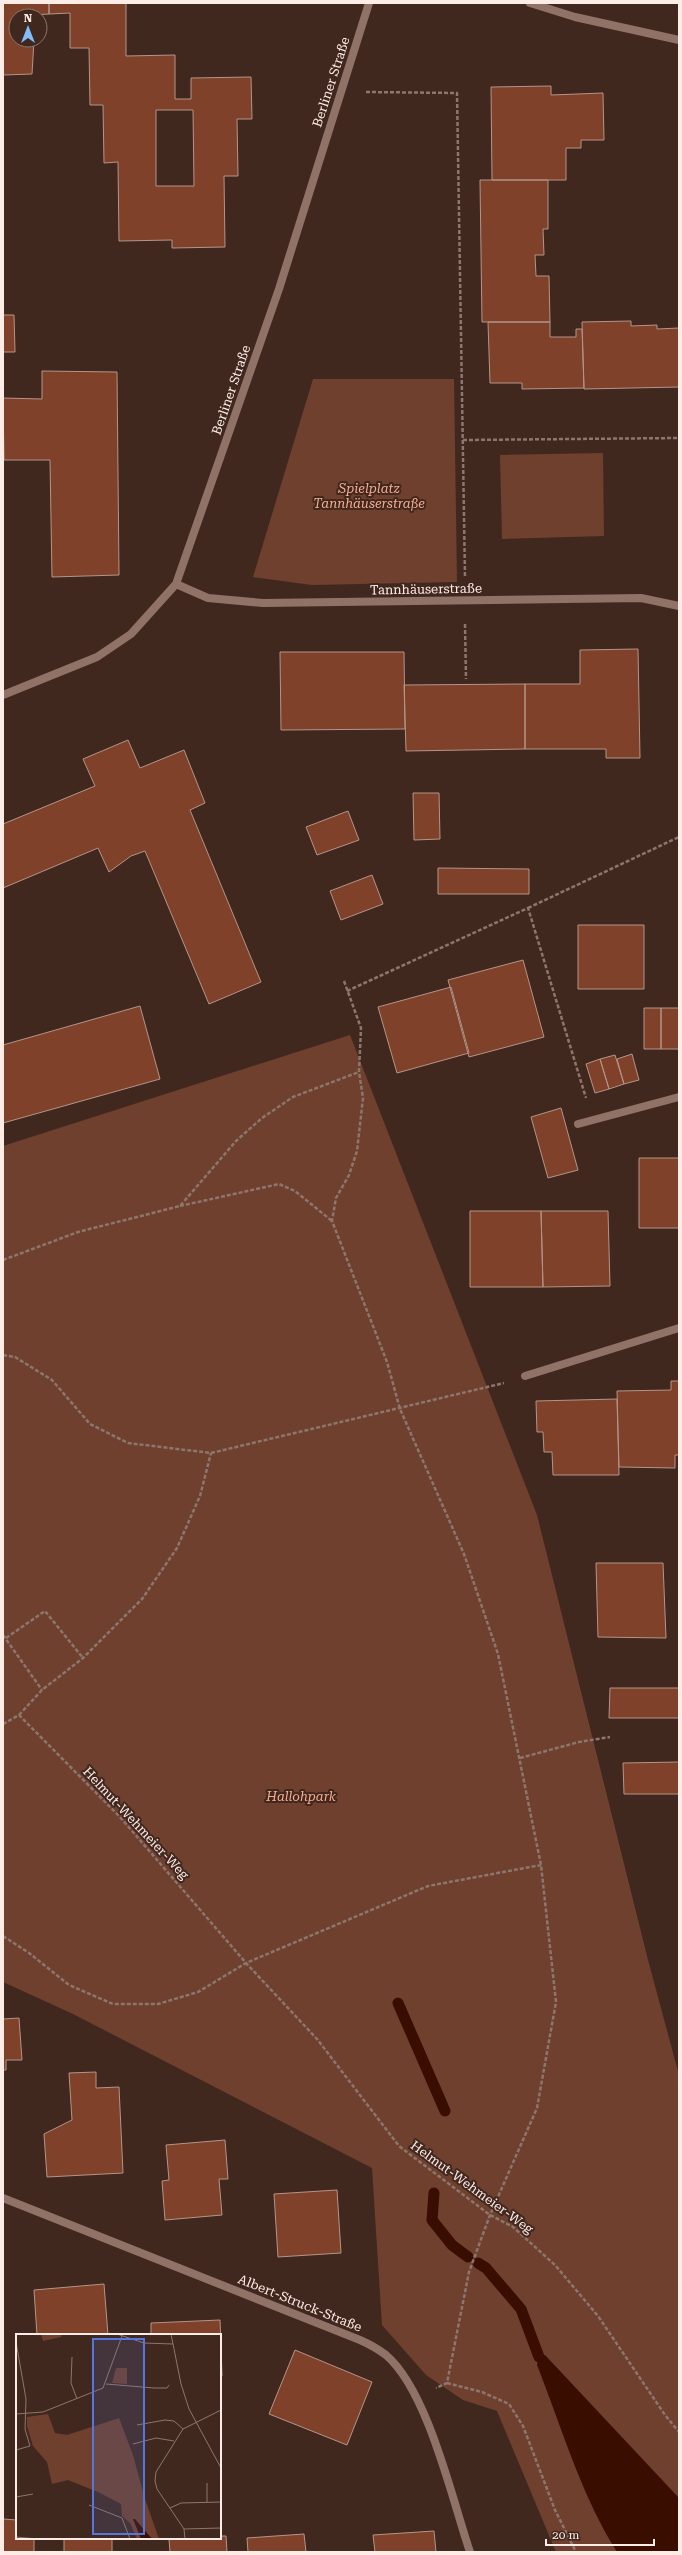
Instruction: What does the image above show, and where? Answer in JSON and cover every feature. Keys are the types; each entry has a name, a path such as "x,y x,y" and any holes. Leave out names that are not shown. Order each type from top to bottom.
{"street":[{"name":"Berliner Straße","path":"3,695 97,657 131,634 176,584 279,289 369,3"},
{"path":"530,3 575,17 679,40"},
{"name":"Tannhäuserstraße","path":"176,584 208,598 263,602 641,598 679,606"},
{"path":"578,1124 679,1097"},
{"path":"525,1376 679,1328"},
{"name":"Albert-Struck-Straße","path":"3,2198 360,2340 386,2356 401,2372 418,2397 470,2552"}],"path":[{"path":"341,92 457,93 466,679"},
{"path":"463,440 679,438"},
{"path":"347,991 679,837"},
{"path":"528,908 593,1120"},
{"path":"332,1221 336,1198 349,1175 357,1151 363,1098 359,1072 361,1028 344,981"},
{"path":"180,1206 236,1140 262,1118 293,1097 359,1072"},
{"path":"3,1260 78,1232 180,1206 279,1184 296,1191 332,1221 387,1362 400,1409 464,1554 498,1654 520,1758 541,1865 556,2002 536,2108 490,2215 469,2272 447,2384"},
{"path":"3,1354 14,1357 52,1380 90,1424 128,1443 211,1453 400,1409 525,1376"},
{"path":"3,1724 19,1715 42,1690 83,1658 142,1599 177,1548 200,1496 211,1453"},
{"path":"6,1638 45,1611 83,1658"},
{"path":"3,1635 42,1690"},
{"name":"Helmut-Wehmeier-Weg","path":"19,1715 120,1817 246,1963 317,2039 399,2146 490,2215 513,2227 555,2265 598,2316 664,2415 679,2432"},
{"path":"520,1758 579,1742 610,1737"},
{"path":"3,1936 30,1953 69,1985 113,2004 158,2004 198,1992 246,1963 428,1886 541,1865"},
{"path":"418,2397 447,2384 482,2392 508,2404 524,2426 555,2510 576,2552"}],"green space":[{"name":"Spielplatz Tannhäuserstraße","path":"313,379 454,379 457,582 312,585 253,577"},
{"path":"603,453 604,536 502,539 500,455"},
{"name":"Hallohpark","path":"350,1035 537,1515 648,1960 679,2075 679,2552 556,2552 497,2411 463,2400 426,2375 382,2325 372,2168 73,2014 3,1982 3,1146"}],"shaded area":[{"path":"545,2355 679,2498 679,2552 617,2552 604,2530 582,2484 537,2365 539,2357"}],"building":[{"path":"3,3 49,3 49,14 48,8 8,8 8,48 34,48 32,74 3,75"},
{"path":"49,3 126,3 126,56 175,55 175,99 191,99 191,78 251,77 252,119 237,119 238,176 224,176 225,247 172,248 172,240 119,241 118,162 104,163 103,105 90,105 89,48 70,48 70,13 49,14","holes":["156,110 193,110 194,186 156,186"]},
{"path":"551,86 551,95 603,93 604,140 581,140 581,148 566,148 566,180 492,180 491,87"},
{"path":"480,180 548,180 548,229 543,229 544,255 535,255 536,276 549,276 550,322 482,322"},
{"path":"3,315 14,315 15,352 3,352"},
{"path":"631,321 631,326 657,325 657,329 679,328 679,387 584,389 582,322"},
{"path":"488,322 550,322 550,337 576,337 576,329 582,329 584,388 522,389 522,383 490,383"},
{"path":"42,371 117,372 119,575 52,577 50,460 4,460 3,398 42,399"},
{"path":"638,649 640,758 606,758 606,749 525,749 525,684 580,684 580,650"},
{"path":"280,652 404,652 405,729 281,730"},
{"path":"525,684 525,749 406,751 404,685"},
{"path":"128,740 140,768 184,750 205,803 190,810 261,982 209,1004 145,851 131,856 109,872 98,848 3,888 3,824 95,786 83,759"},
{"path":"413,793 439,793 440,839 414,840"},
{"path":"348,811 359,840 317,855 306,827"},
{"path":"438,868 529,869 529,894 438,894"},
{"path":"372,875 383,904 341,920 330,891"},
{"path":"578,925 644,925 644,989 578,989"},
{"path":"523,960 544,1037 469,1057 448,980"},
{"path":"451,987 469,1053 397,1073 378,1007"},
{"path":"140,1006 160,1079 3,1123 3,1045"},
{"path":"644,1008 661,1008 661,1049 644,1049"},
{"path":"661,1008 679,1008 679,1049 661,1049"},
{"path":"632,1054 639,1080 624,1084 617,1059"},
{"path":"615,1055 624,1084 609,1089 600,1059"},
{"path":"600,1059 609,1089 595,1093 586,1064"},
{"path":"561,1108 578,1170 548,1178 531,1117"},
{"path":"639,1158 679,1158 679,1228 639,1228"},
{"path":"470,1211 541,1211 543,1287 470,1287"},
{"path":"541,1211 608,1211 610,1286 543,1287"},
{"path":"671,1381 679,1381 679,1455 675,1455 675,1468 619,1467 617,1391 671,1390"},
{"path":"617,1399 619,1475 553,1475 552,1452 544,1452 543,1432 537,1432 536,1401"},
{"path":"596,1563 663,1563 666,1638 598,1637"},
{"path":"610,1688 679,1688 679,1718 609,1718"},
{"path":"679,1762 679,1794 624,1794 623,1763"},
{"path":"19,2018 22,2060 6,2060 6,2070 3,2070 3,2019"},
{"path":"96,2072 96,2088 119,2087 123,2173 47,2177 44,2134 72,2120 69,2073"},
{"path":"225,2140 228,2179 219,2179 222,2215 165,2220 162,2181 169,2180 166,2145"},
{"path":"337,2190 341,2253 278,2257 274,2194"},
{"path":"104,2284 108,2334 37,2334 34,2290"},
{"path":"220,2320 220,2334 151,2334 151,2323"},
{"path":"221,2348 222,2376 221,2376"},
{"path":"295,2350 372,2382 347,2445 269,2414"},
{"path":"3,2519 16,2520 16,2539 34,2539 34,2552 3,2552"},
{"path":"434,2531 436,2552 375,2552 373,2535"},
{"path":"304,2534 306,2552 248,2552 247,2538"},
{"path":"221,2536 226,2536 227,2552 170,2552 169,2539 221,2539"},
{"path":"64,2539 112,2539 112,2552 64,2552"}],"waterway":[{"path":"398,2003 445,2111"},
{"path":"434,2193 432,2220 452,2245 468,2257"},
{"path":"478,2263 486,2268 521,2309 539,2357"}]}
